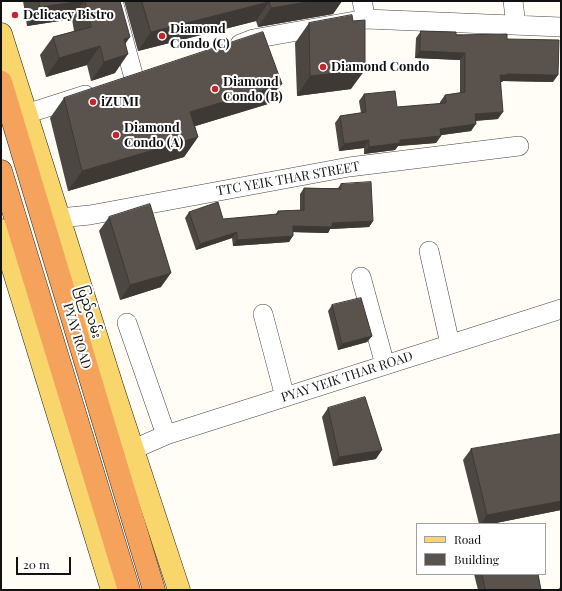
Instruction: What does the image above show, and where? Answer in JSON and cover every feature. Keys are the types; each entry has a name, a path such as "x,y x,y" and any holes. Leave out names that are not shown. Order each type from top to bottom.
{"highway":[{"name":"PYAY ROAD","path":"1,82 154,590"},
{"path":"1,171 129,590"}],"main road":[{"name":"ပြည်လမ်း","path":"1,34 114,392 134,449 179,590"},
{"path":"1,230 112,590"}],"street":[{"path":"113,1 134,78"},
{"path":"362,1 366,19"},
{"path":"513,1 516,25"},
{"path":"223,49 253,39 366,19 561,27"},
{"path":"26,114 98,90"},
{"name":"TTC YEIK THAR STREET","path":"59,218 90,215 349,167 518,146"},
{"path":"429,251 450,344"},
{"path":"362,277 385,365"},
{"name":"PYAY YEIK THAR ROAD","path":"134,449 166,435 561,309"},
{"path":"263,314 285,397"},
{"path":"127,323 166,435"}],"building":[{"path":"39,1 83,1 40,7"},
{"path":"85,1 120,1 130,37 124,39 128,54 104,62 100,46 59,58 53,37 91,27"},
{"path":"142,1 313,1 271,8 269,2 151,32"},
{"path":"352,15 353,21 365,20 365,70 310,76 309,23"},
{"path":"421,31 456,32 456,35 507,34 507,39 559,40 558,75 500,75 503,112 475,114 476,124 440,129 441,136 400,140 400,143 369,147 369,140 344,144 340,116 366,112 364,94 395,91 397,107 446,103 445,95 465,92 465,53 420,51"},
{"path":"263,32 282,84 190,112 198,137 82,171 64,98"},
{"path":"371,182 373,221 332,223 332,227 293,226 293,236 237,240 237,232 200,244 189,212 218,202 223,219 278,214 278,211 304,210 304,188 341,189 341,184"},
{"path":"150,204 171,273 130,285 109,217"},
{"path":"361,298 372,336 342,344 332,305"},
{"path":"365,397 382,450 339,457 328,408"},
{"path":"561,434 561,501 487,515 471,449"},
{"path":"482,575 538,575 541,590 486,590"}],"place":[{"name":"Delicacy Bistro","path":"15,15"},
{"name":"Diamond Condo (C)","path":"162,36"},
{"name":"Diamond Condo","path":"323,67"},
{"name":"Diamond Condo (B)","path":"215,89"},
{"name":"iZUMI","path":"93,102"},
{"name":"Diamond Condo (A)","path":"116,135"}]}
